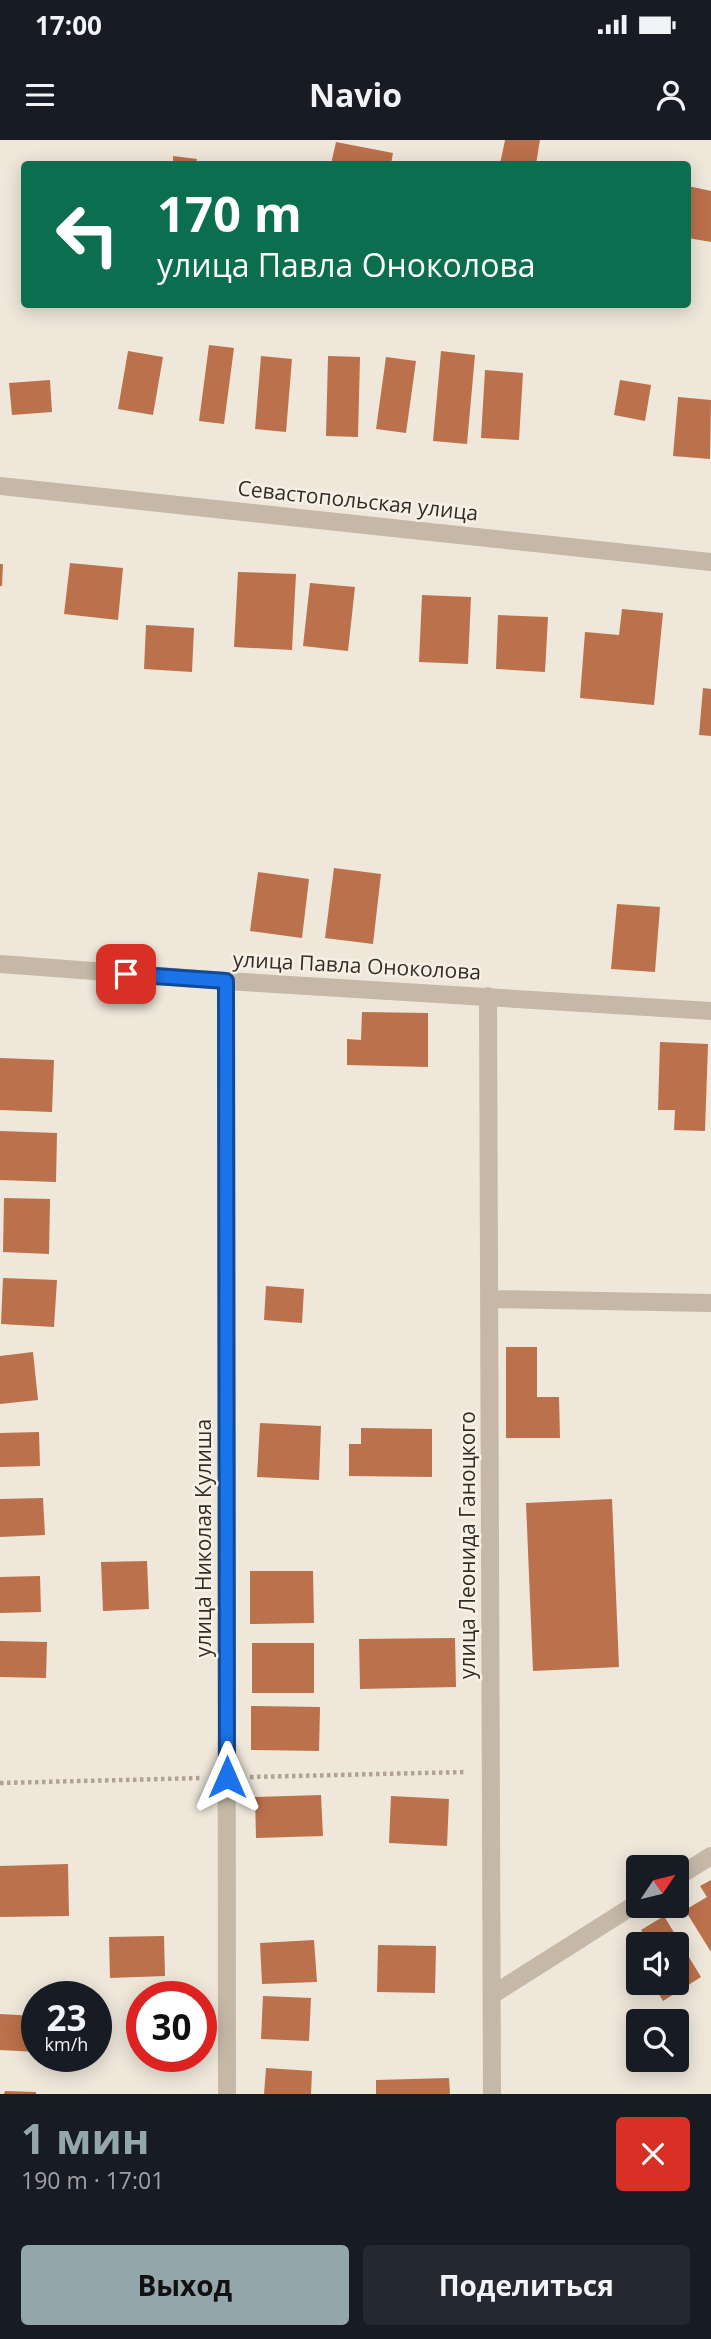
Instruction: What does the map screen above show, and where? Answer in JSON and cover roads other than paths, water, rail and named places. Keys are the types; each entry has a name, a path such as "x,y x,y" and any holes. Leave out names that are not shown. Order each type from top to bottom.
{"street":[{"name":"Севастопольская улица","path":"0,486 711,562"},
{"name":"улица Павла Оноколова","path":"0,964 711,1011"},
{"name":"улица Николая Кулиша","path":"226,981 227,2094"},
{"name":"улица Леонида Ганоцкого","path":"488,996 492,2094"},
{"path":"490,1299 711,1303"},
{"path":"690,1869 711,1856"},
{"path":"492,1995 626,1910"}]}
